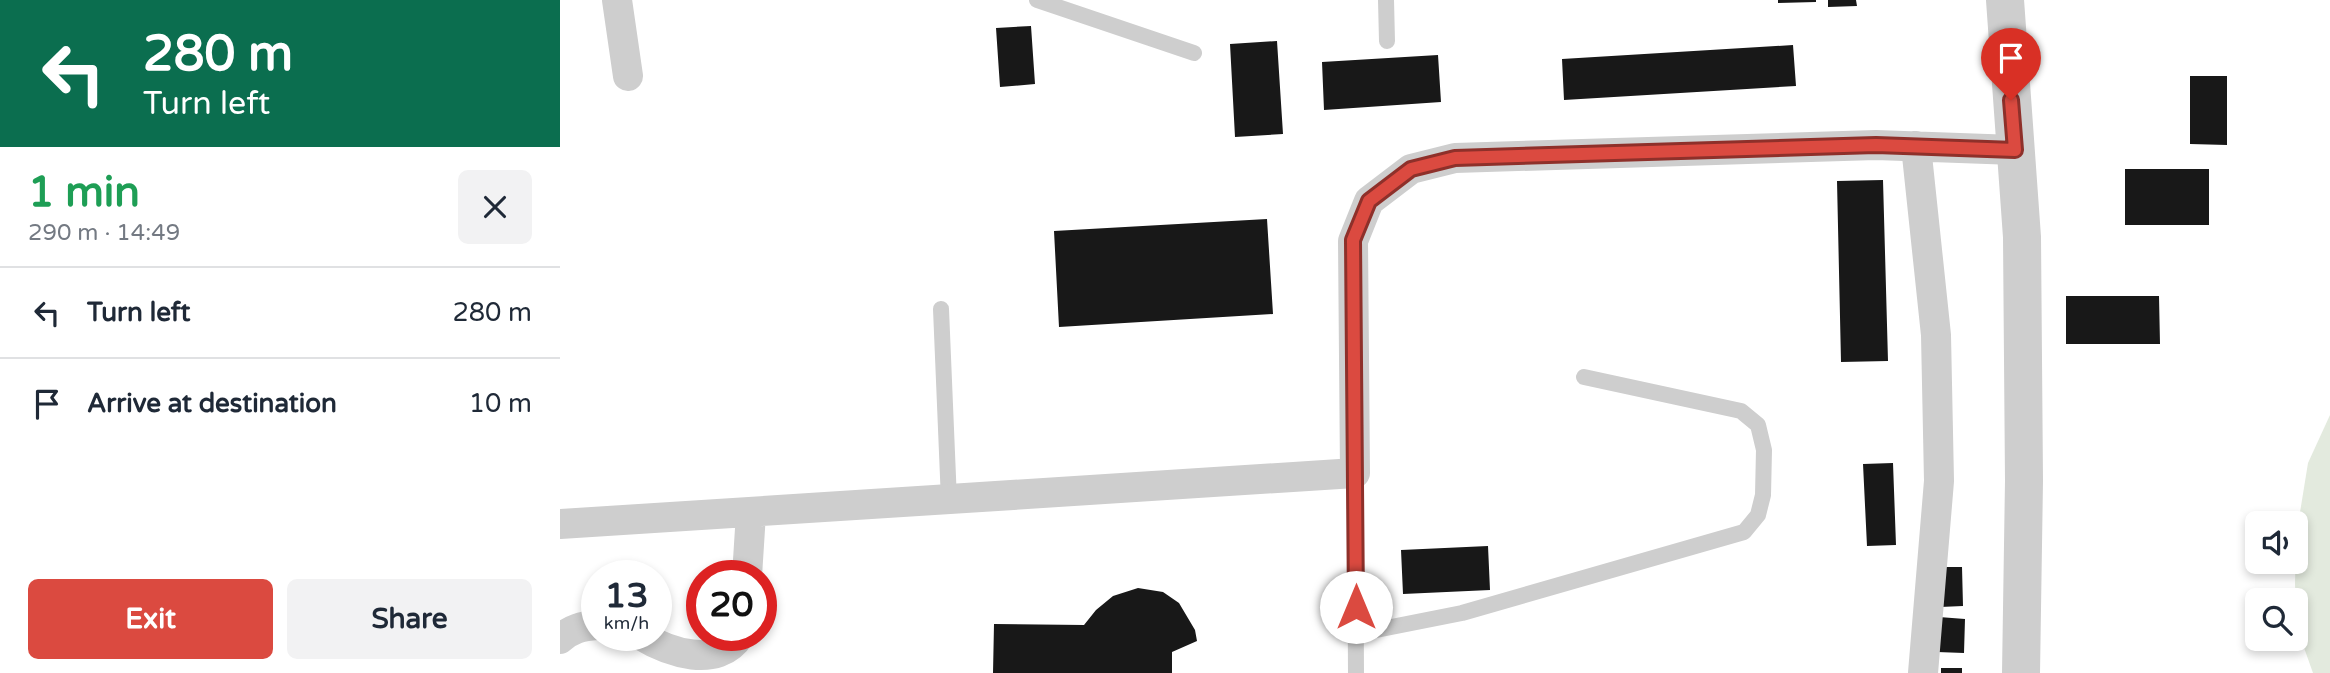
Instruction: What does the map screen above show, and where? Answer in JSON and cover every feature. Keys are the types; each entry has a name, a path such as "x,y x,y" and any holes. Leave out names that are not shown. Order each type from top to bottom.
{"street":[{"path":"617,0 628,76"},
{"path":"2005,0 2022,264 2024,481 2021,673"},
{"path":"560,524 1355,473 1353,240 1369,201 1411,169 1455,158 1876,145 2015,150"},
{"path":"1916,146 1936,335 1939,468 1923,673"},
{"path":"748,560 751,513"},
{"path":"560,639 569,631 581,627"},
{"path":"672,651 709,655 722,651"}],"lane":[{"path":"1037,0 1194,53"},
{"path":"1386,0 1387,41"},
{"path":"942,309 949,501"},
{"path":"1356,634 1462,612 1744,532 1758,515 1763,495 1764,450 1758,425 1741,411 1584,377"},
{"path":"1355,473 1356,673"}],"shaded area":[{"path":"2330,415 2330,673 2313,673 2305,651 2308,651 2308,588 2295,588 2295,574 2308,574 2308,511 2300,511 2308,463"}],"building":[{"path":"1778,0 1816,0 1816,2 1778,3"},
{"path":"1828,0 1856,0 1857,6 1828,7"},
{"path":"1031,26 1035,84 1000,87 996,28"},
{"path":"1277,41 1283,134 1235,137 1230,44"},
{"path":"1793,45 1796,86 1564,100 1562,59"},
{"path":"1438,55 1441,102 1324,110 1322,62"},
{"path":"2190,76 2227,76 2227,145 2190,144"},
{"path":"2125,169 2209,169 2209,225 2125,225"},
{"path":"1883,180 1888,361 1841,362 1837,181"},
{"path":"1267,219 1273,314 1059,327 1054,231"},
{"path":"2066,296 2159,296 2160,344 2066,344"},
{"path":"1893,463 1896,545 1867,546 1863,464"},
{"path":"1488,546 1490,590 1403,594 1401,550"},
{"path":"1939,567 1962,567 1963,606 1940,607"},
{"path":"1138,588 1163,592 1179,603 1195,630 1197,641 1172,652 1172,673 993,673 994,624 1084,625 1096,610 1113,596"},
{"path":"1939,617 1965,619 1964,653 1937,652"},
{"path":"1941,668 1962,668 1962,673 1941,673"}],"route":[{"path":"1356,607 1353,240 1369,201 1411,169 1455,158 1876,145 2015,150 2011,100"}]}
